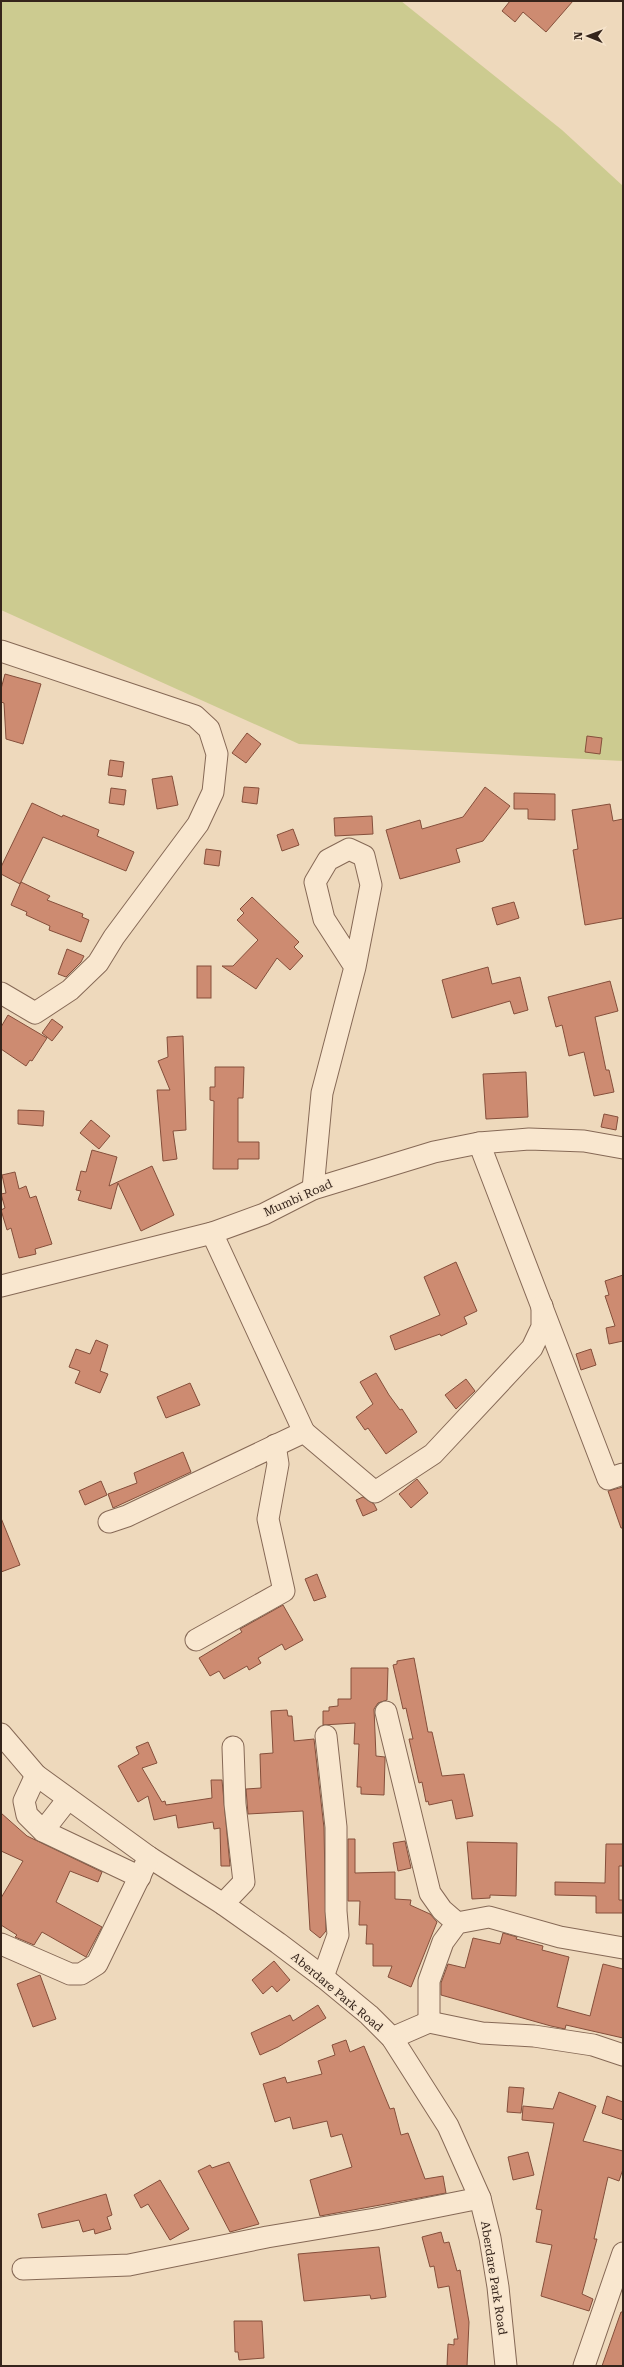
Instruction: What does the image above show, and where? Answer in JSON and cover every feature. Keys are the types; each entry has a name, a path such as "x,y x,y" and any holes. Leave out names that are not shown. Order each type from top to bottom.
{"street":[{"path":"1,651 194,716 210,729 217,754 213,792 198,824 114,938 98,963 70,990 35,1013 1,993"},
{"path":"313,1189 322,1093 354,967 371,885 364,856 349,849 328,860 315,882 324,919 354,967"},
{"name":"Mumbi Road","path":"1,1286 212,1233 264,1214 313,1189 434,1152 478,1143 529,1139 584,1142 623,1148"},
{"path":"478,1143 608,1479 623,1474"},
{"path":"212,1233 304,1432 375,1492 433,1454 532,1348 542,1327 542,1306"},
{"path":"109,1522 127,1516 304,1432"},
{"path":"196,1640 284,1592 268,1520 278,1464 275,1445"},
{"path":"386,1712 430,1893 442,1910 457,1923"},
{"name":"Aberdare Park Road","path":"1,1734 36,1775 150,1857 223,1904 323,1977 368,2015 392,2038 448,2126 480,2198 490,2238 498,2287 506,2366"},
{"path":"323,1977 338,1935 336,1911 336,1827 326,1736"},
{"path":"223,1904 244,1882 236,1804 233,1747"},
{"path":"36,1775 24,1801 27,1815 43,1831 140,1877"},
{"path":"43,1831 68,1798"},
{"path":"1,1944 70,1974 81,1974 97,1964 150,1857"},
{"path":"429,2022 429,1981 443,1942 457,1923 489,1917 560,1937 623,1948"},
{"path":"392,2038 429,2022 482,2033 534,2036 593,2045 623,2055"},
{"path":"23,2269 128,2265 267,2237 375,2219 480,2198"},
{"path":"584,2366 623,2254"}],"shaded area":[{"path":"1,1 401,1 562,130 623,186 623,761 299,744 1,610"}],"building":[{"path":"510,1 573,1 546,32 523,12 515,22 502,11"},
{"path":"5,674 41,684 23,744 6,739 4,703 1,702 1,689"},
{"path":"247,733 261,744 246,763 232,753"},
{"path":"587,736 602,738 600,754 585,752"},
{"path":"110,760 124,762 122,777 108,775"},
{"path":"172,776 178,805 157,809 152,779"},
{"path":"244,787 259,788 257,804 242,802"},
{"path":"485,787 510,806 483,841 456,849 460,862 400,879 386,830 420,820 422,829 463,817"},
{"path":"111,788 126,790 124,805 109,803"},
{"path":"514,793 555,794 555,820 528,819 528,809 514,809"},
{"path":"32,803 62,817 63,815 99,830 97,836 134,852 126,871 43,837 20,884 1,874 1,867"},
{"path":"610,804 613,821 623,819 623,918 585,925 573,850 578,849 572,810"},
{"path":"372,816 373,834 335,836 334,818"},
{"path":"293,829 299,845 282,851 277,835"},
{"path":"206,849 221,851 219,866 204,864"},
{"path":"21,882 50,896 47,900 83,914 82,917 89,920 81,942 49,930 50,926 26,915 27,912 11,905"},
{"path":"252,897 299,942 294,947 303,956 290,970 277,958 256,989 222,966 233,966 258,940 237,920 244,913 240,909"},
{"path":"514,902 519,918 497,925 492,908"},
{"path":"67,949 84,956 81,962 66,977 58,974"},
{"path":"197,966 211,966 211,998 197,998"},
{"path":"488,967 492,984 520,977 528,1010 514,1014 510,1001 452,1018 442,980"},
{"path":"610,981 618,1011 595,1017 606,1070 609,1070 614,1092 594,1096 584,1052 569,1056 562,1025 556,1027 548,997"},
{"path":"8,1015 47,1038 32,1061 30,1060 26,1066 1,1049 1,1027"},
{"path":"52,1019 63,1027 52,1041 42,1033"},
{"path":"183,1036 186,1130 173,1131 177,1159 163,1161 157,1090 170,1090 158,1061 168,1057 167,1037"},
{"path":"215,1067 244,1067 243,1098 238,1098 238,1142 259,1142 259,1159 238,1159 238,1169 213,1169 214,1101 210,1100 210,1087 215,1087"},
{"path":"526,1072 528,1117 486,1119 483,1074"},
{"path":"18,1110 44,1111 43,1126 18,1124"},
{"path":"604,1114 618,1117 616,1130 601,1127"},
{"path":"91,1120 110,1136 99,1149 80,1133"},
{"path":"92,1150 117,1157 109,1186 152,1166 174,1215 141,1231 118,1183 111,1209 78,1200 81,1191 76,1190 81,1171 86,1172"},
{"path":"15,1172 19,1189 26,1186 30,1198 36,1196 52,1244 35,1249 36,1254 19,1258 11,1228 7,1230 1,1210 5,1208 1,1194 6,1193 2,1175"},
{"path":"456,1262 477,1311 464,1317 467,1324 441,1336 440,1334 395,1350 390,1336 440,1315 424,1277"},
{"path":"623,1275 623,1341 609,1344 606,1328 615,1326 605,1296 609,1295 605,1281"},
{"path":"96,1340 108,1345 100,1371 108,1374 100,1393 75,1383 80,1371 69,1367 76,1349 90,1354"},
{"path":"591,1349 596,1365 581,1370 576,1354"},
{"path":"376,1373 389,1395 400,1410 402,1409 417,1432 386,1454 368,1428 365,1430 356,1417 373,1404 360,1382"},
{"path":"466,1379 475,1391 456,1409 445,1395"},
{"path":"190,1383 200,1405 166,1418 157,1397"},
{"path":"183,1452 191,1472 113,1508 108,1494 137,1483 134,1473"},
{"path":"417,1479 428,1493 411,1508 399,1494"},
{"path":"101,1481 107,1495 85,1505 79,1491"},
{"path":"623,1487 623,1528 621,1528 608,1491"},
{"path":"363,1497 374,1504 377,1510 363,1516 356,1500"},
{"path":"1,1518 20,1565 1,1572"},
{"path":"317,1574 326,1597 314,1601 305,1579"},
{"path":"283,1605 303,1640 285,1650 282,1644 258,1658 261,1663 249,1670 247,1666 224,1679 219,1671 210,1676 199,1658 242,1632 240,1629"},
{"path":"414,1658 428,1732 432,1732 442,1776 464,1774 473,1816 456,1819 452,1800 429,1805 428,1801 426,1802 422,1782 419,1783 409,1739 413,1739 406,1708 403,1709 393,1665 397,1664 397,1661"},
{"path":"351,1668 388,1668 387,1700 378,1703 374,1709 376,1756 385,1757 384,1795 361,1794 361,1787 357,1787 359,1744 354,1744 355,1723 323,1725 323,1711 329,1711 329,1707 338,1706 338,1699 351,1699"},
{"path":"287,1710 288,1716 292,1716 294,1741 314,1739 324,1828 326,1931 320,1938 310,1930 303,1811 248,1814 246,1789 261,1788 260,1754 273,1753 271,1711"},
{"path":"148,1742 157,1763 142,1768 162,1802 165,1801 166,1805 212,1798 211,1780 222,1780 230,1866 221,1866 220,1828 214,1829 213,1822 178,1828 176,1815 154,1820 148,1796 138,1802 118,1766 139,1754 136,1747"},
{"path":"1,1813 27,1836 102,1872 98,1882 70,1871 56,1902 102,1927 86,1957 42,1932 34,1945 15,1937 17,1935 1,1925 1,1898 23,1861 1,1851"},
{"path":"348,1839 355,1839 355,1873 395,1872 395,1899 411,1900 410,1905 430,1914 437,1922 411,1987 388,1977 392,1966 373,1966 373,1944 366,1944 367,1925 359,1925 360,1901 348,1901"},
{"path":"405,1841 411,1868 398,1871 393,1843"},
{"path":"467,1842 517,1843 516,1896 490,1895 490,1898 472,1899"},
{"path":"606,1844 623,1844 623,1866 619,1866 619,1900 623,1900 623,1913 596,1913 596,1896 555,1895 555,1882 605,1883"},
{"path":"503,1933 517,1937 516,1939 543,1946 542,1950 569,1957 557,2007 590,2016 603,1964 623,1969 623,2038 566,2025 565,2029 551,2026 441,1995 441,1983 448,1964 465,1968 473,1938 500,1944"},
{"path":"274,1961 290,1980 277,1992 272,1986 263,1994 252,1980"},
{"path":"40,1975 56,2019 33,2027 17,1984"},
{"path":"318,2005 326,2018 278,2047 260,2055 251,2033 290,2015 293,2021"},
{"path":"346,2040 350,2052 364,2046 390,2109 394,2108 401,2135 408,2133 425,2179 443,2176 446,2193 320,2216 310,2180 352,2167 342,2134 331,2137 327,2121 293,2129 290,2117 275,2122 263,2084 285,2077 287,2083 322,2074 318,2061 335,2055 332,2045"},
{"path":"509,2087 524,2088 521,2113 507,2112"},
{"path":"559,2092 596,2106 583,2141 623,2151 623,2169 619,2181 608,2177 594,2239 597,2239 582,2294 593,2299 589,2311 541,2296 552,2245 536,2242 542,2210 536,2209 554,2123 522,2120 523,2106 553,2109"},
{"path":"607,2096 623,2102 623,2120 602,2113"},
{"path":"528,2152 534,2175 513,2180 508,2157"},
{"path":"229,2162 259,2224 230,2232 198,2171 210,2165 212,2168"},
{"path":"160,2180 189,2229 170,2240 148,2204 141,2208 134,2195"},
{"path":"106,2194 112,2215 107,2217 111,2229 95,2234 94,2229 83,2232 79,2220 42,2228 38,2214"},
{"path":"441,2232 444,2243 449,2242 457,2271 460,2270 469,2322 467,2366 447,2366 448,2344 454,2345 454,2339 458,2339 449,2286 438,2288 434,2266 430,2267 422,2237"},
{"path":"379,2247 386,2297 371,2299 370,2295 304,2301 298,2254"},
{"path":"621,2312 623,2312 623,2366 602,2366"},
{"path":"234,2321 262,2321 264,2358 239,2360 238,2352 235,2352"}]}
